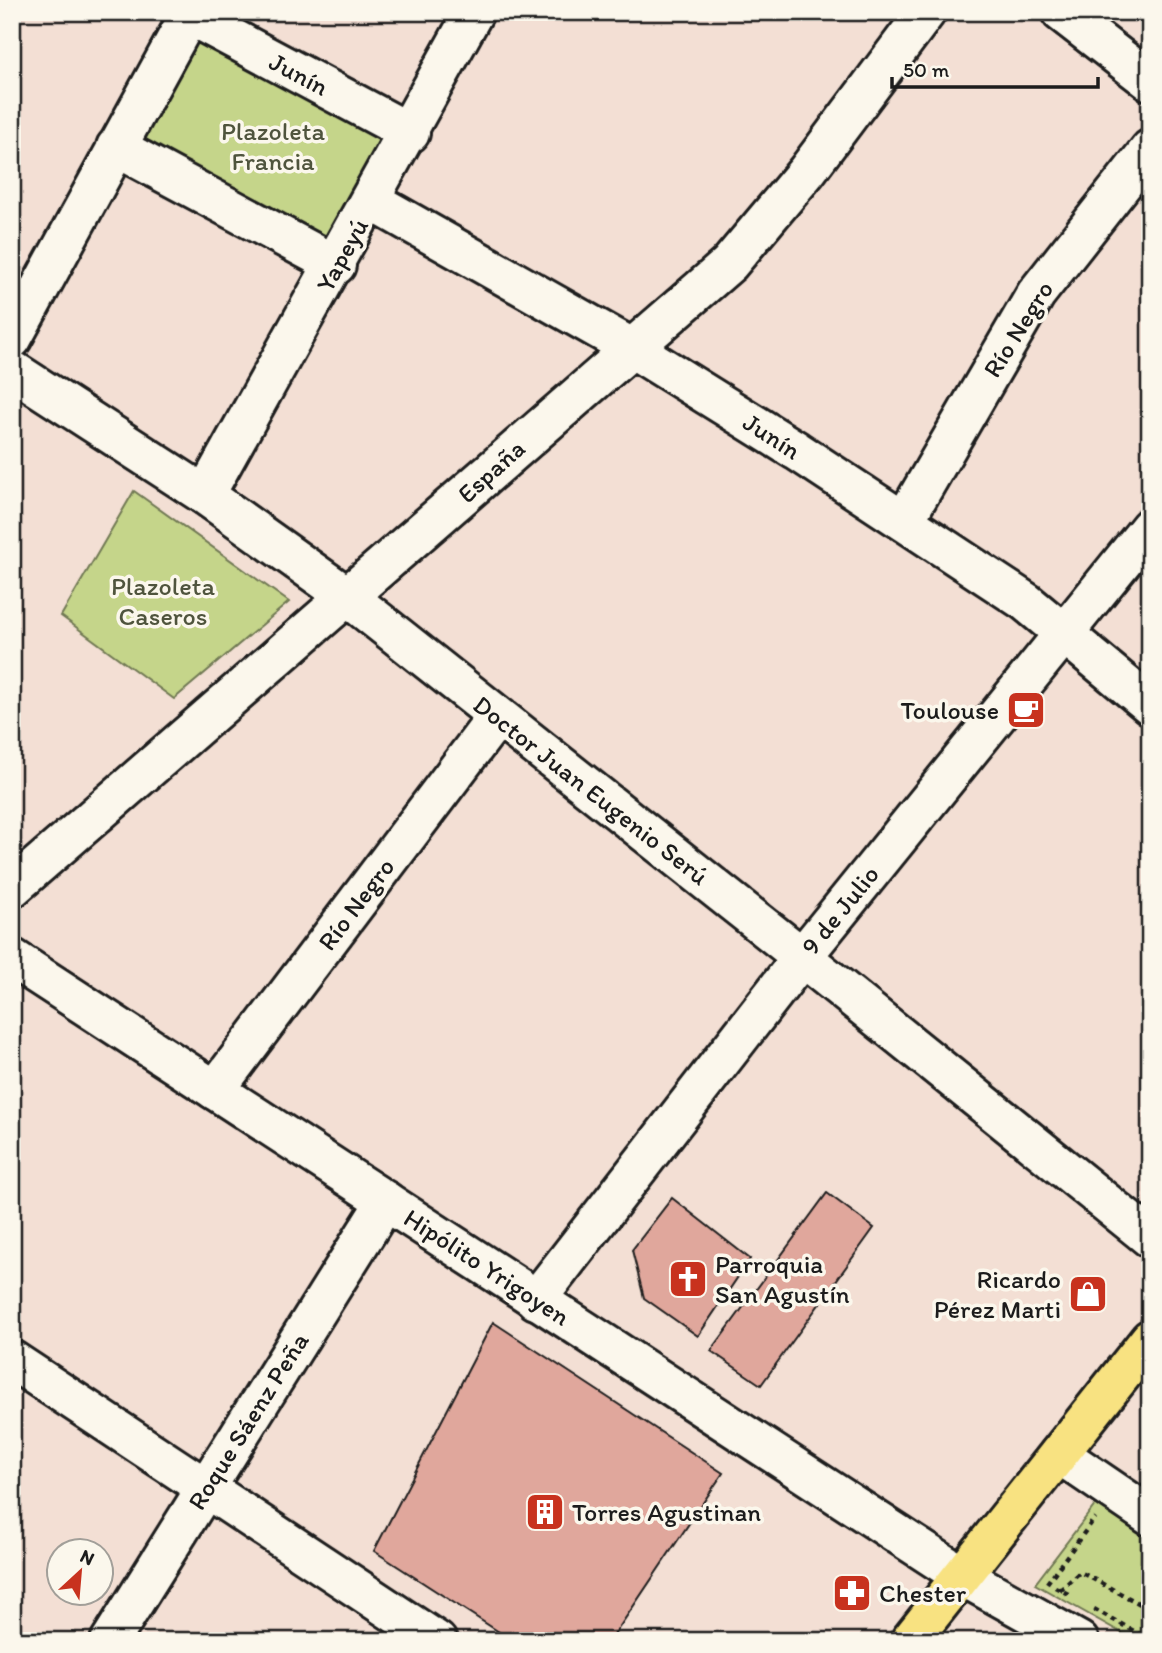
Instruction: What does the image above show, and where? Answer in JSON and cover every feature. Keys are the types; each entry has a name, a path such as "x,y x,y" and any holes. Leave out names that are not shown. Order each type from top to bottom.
{"main road":[{"path":"910,1641 1150,1339"}],"street":[{"name":"Yapeyú","path":"205,495 410,133 474,12"},
{"name":"España","path":"12,888 348,597 630,347 729,264 807,171 926,12"},
{"path":"1060,12 1150,81"},
{"name":"Junín","path":"190,14 410,133"},
{"path":"12,339 190,14"},
{"path":"116,147 336,265"},
{"name":"Río Negro","path":"904,521 1036,294 1150,149"},
{"name":"Junín","path":"372,201 630,347 904,521 1026,602 1150,705"},
{"name":"Doctor Juan Eugenio Serú","path":"12,370 205,495 348,597 802,957 1150,1238"},
{"name":"9 de Julio","path":"536,1300 802,957 1150,527"},
{"name":"Río Negro","path":"215,1090 497,717"},
{"name":"Hipólito Yrigoyen","path":"12,958 961,1576 1079,1641"},
{"name":"Roque Sáenz Peña","path":"110,1641 386,1201"},
{"path":"12,1360 437,1641"},
{"path":"1059,1454 1150,1516"}],"path":[{"path":"1047,1583 1114,1492"},
{"path":"1060,1590 1080,1572 1143,1606 1150,1602"}],"green space":[{"name":"Plazoleta Francia","path":"189,15 410,133 336,265 116,147"},
{"name":"Plazoleta Caseros","path":"134,491 289,602 174,699 61,616"},
{"path":"1102,1496 1150,1527 1150,1641 1136,1641 1035,1584"}],"building":[{"path":"827,1193 874,1228 761,1385 711,1351"},
{"name":"Parroquia San Agustín","path":"672,1198 750,1259 698,1336 644,1298 632,1250"},
{"name":"Torres Agustinan","path":"493,1322 723,1473 610,1641 513,1641 374,1551"}],"place":[{"name":"Toulouse","path":"1026,710"},
{"name":"Parroquia San Agustín","path":"688,1279"},
{"name":"Ricardo Pérez Marti","path":"1088,1294"},
{"name":"Torres Agustinan","path":"545,1512"},
{"name":"Chester","path":"852,1593"}]}
